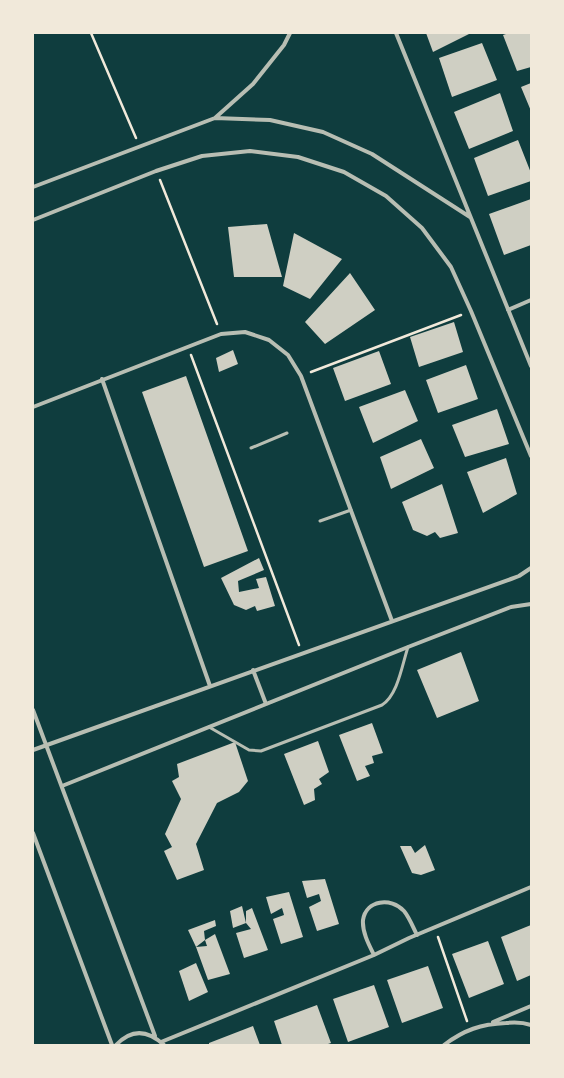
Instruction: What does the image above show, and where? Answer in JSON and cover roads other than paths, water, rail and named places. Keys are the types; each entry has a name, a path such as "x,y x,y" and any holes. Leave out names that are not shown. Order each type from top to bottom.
{"street":[{"path":"33,187 215,118 253,84 284,45 290,33"},
{"path":"396,33 531,366"},
{"path":"215,118 270,120 322,132 372,154 470,216"},
{"path":"33,220 156,170 202,156 250,151 298,157 344,172 386,196 422,228 450,267 471,311 531,456"},
{"path":"508,310 531,300"},
{"path":"33,407 221,334 245,332 269,340 288,355 301,376 392,621"},
{"path":"102,379 210,686"},
{"path":"33,750 46,744 511,579 519,576 531,568"},
{"path":"62,786 511,607 531,604"},
{"path":"253,670 266,704"},
{"path":"33,710 155,1036"},
{"path":"33,832 112,1045"},
{"path":"116,1045 124,1036 139,1032 155,1036 163,1043 374,955 417,935 531,887"},
{"path":"374,955 365,934 363,920 367,910 376,904 389,902 404,911 417,935"},
{"path":"444,1045 470,1029 490,1023 531,1006"},
{"path":"490,1023 522,1022 531,1025"}],"lane":[{"path":"251,448 287,433"},
{"path":"320,521 351,510"},
{"path":"209,727 248,750 261,751 382,705 387,702 393,694 408,647"}]}
